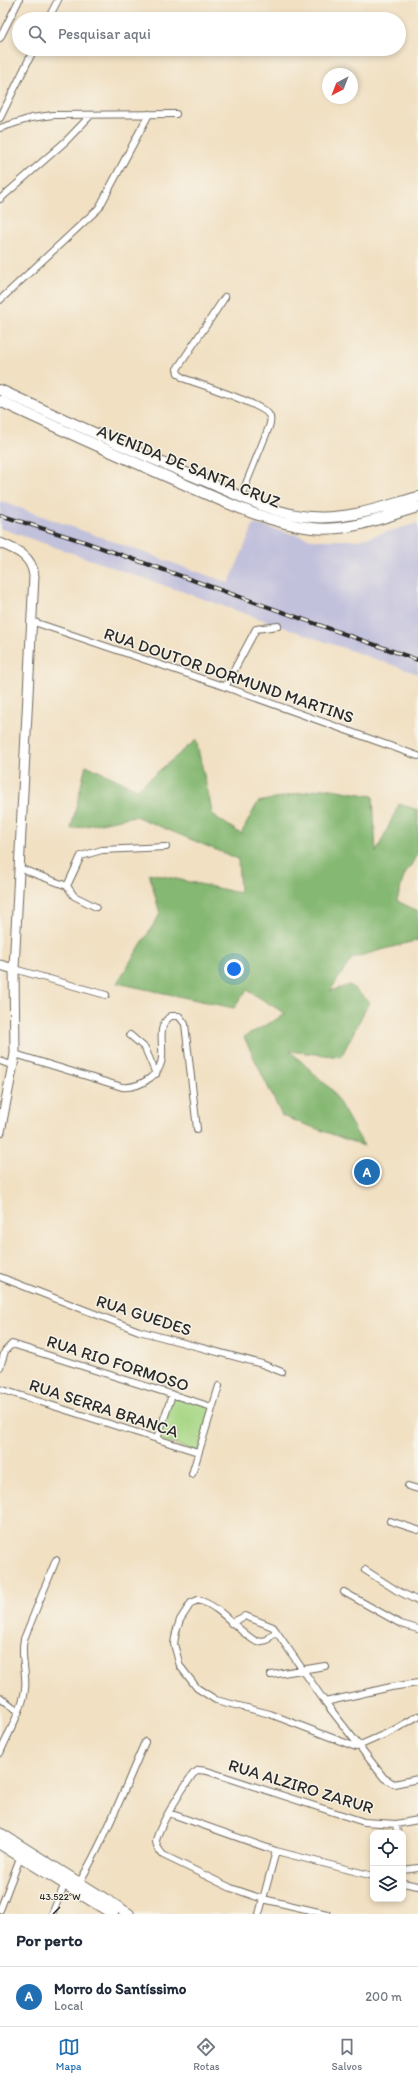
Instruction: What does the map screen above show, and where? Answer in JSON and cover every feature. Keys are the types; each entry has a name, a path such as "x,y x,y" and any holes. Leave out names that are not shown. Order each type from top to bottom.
{"main road":[{"name":"AVENIDA DE SANTA CRUZ","path":"0,390 110,442 241,496 294,514 332,518 366,513 418,497"},
{"name":"AVENIDA DE SANTA CRUZ","path":"0,401 211,496 288,524 312,528 343,528 374,521 418,507"},
{"path":"0,1833 129,1914"},
{"path":"0,1844 64,1886 112,1914"}],"street":[{"path":"13,12 19,0"},
{"path":"52,12 58,0"},
{"path":"0,38 12,14"},
{"path":"0,118 31,56"},
{"path":"0,300 99,208 149,114"},
{"path":"0,128 40,116 176,114"},
{"path":"0,199 66,141 91,115"},
{"path":"225,297 177,369 178,373 183,378 253,404 269,415 271,420 269,427 241,496"},
{"path":"0,543 29,560 34,576 14,969 15,1054 14,1066 0,1132"},
{"name":"RUA DOUTOR DORMUND MARTINS","path":"31,621 225,687 418,756"},
{"path":"225,687 256,629 274,628 278,626"},
{"path":"67,886 78,860 88,853 102,850 166,847"},
{"path":"19,868 67,886 74,896 96,907"},
{"path":"0,965 106,995"},
{"path":"15,1054 122,1087 137,1086 160,1070 163,1058 162,1027 165,1020 171,1016 178,1016 185,1024 197,1130"},
{"path":"130,1035 145,1048 156,1074"},
{"path":"0,1061 14,1066"},
{"name":"RUA GUEDES","path":"0,1277 145,1334 262,1364 282,1372"},
{"name":"RUA RIO FORMOSO","path":"2,1350 9,1345 17,1345 212,1407"},
{"path":"0,1367 2,1350"},
{"path":"192,1474 219,1386"},
{"name":"RUA SERRA BRANCA","path":"1,1390 198,1452"},
{"path":"157,1439 172,1395"},
{"path":"408,1486 418,1489"},
{"path":"390,1521 418,1530"},
{"path":"0,1753 26,1688 22,1652 24,1639 56,1560"},
{"path":"364,1570 396,1590 418,1601"},
{"path":"344,1592 401,1624 418,1629"},
{"path":"276,1632 267,1640 257,1642 211,1606 198,1600 191,1603 180,1620 174,1644 176,1655 184,1672 197,1688 216,1700 270,1714 351,1746 358,1746 392,1731 418,1716"},
{"path":"231,1623 245,1616 273,1628 325,1702 378,1772 391,1784 418,1779"},
{"path":"271,1676 302,1669 325,1666"},
{"path":"325,1702 391,1687 418,1683"},
{"path":"0,1697 18,1711"},
{"path":"79,1883 107,1832 113,1813 145,1742"},
{"name":"RUA ALZIRO ZARUR","path":"169,1813 190,1778 199,1770 207,1771 296,1799 351,1819 364,1822 396,1824 418,1820"},
{"path":"327,1914 263,1899 210,1879 163,1855 158,1848 156,1841 169,1813 276,1851 370,1875"},
{"path":"396,1824 397,1830"},
{"path":"259,1914 276,1851"},
{"path":"0,1910 20,1858"},
{"path":"406,1870 418,1868"},
{"path":"406,1884 418,1886"},
{"path":"52,1914 64,1886"}],"shaded area":[{"path":"0,501 273,599 229,583 254,524 316,540 359,540 418,523 418,674 0,528"}],"green space":[{"path":"196,740 213,815 241,834 258,802 325,788 373,796 376,853 399,804 418,810 418,854 404,876 397,901 418,911 418,940 352,958 330,991 350,985 369,1002 341,1057 290,1051 332,1090 364,1146 282,1116 244,1037 286,1014 247,990 234,1008 117,983 160,914 149,873 240,893 238,859 135,816 71,829 86,765 137,789"},
{"path":"172,1395 212,1407 198,1452 157,1439"}],"railway":[{"path":"0,515 82,541 418,660"}],"place":[{"name":"Morro do Santíssimo","path":"367,1172"}]}
